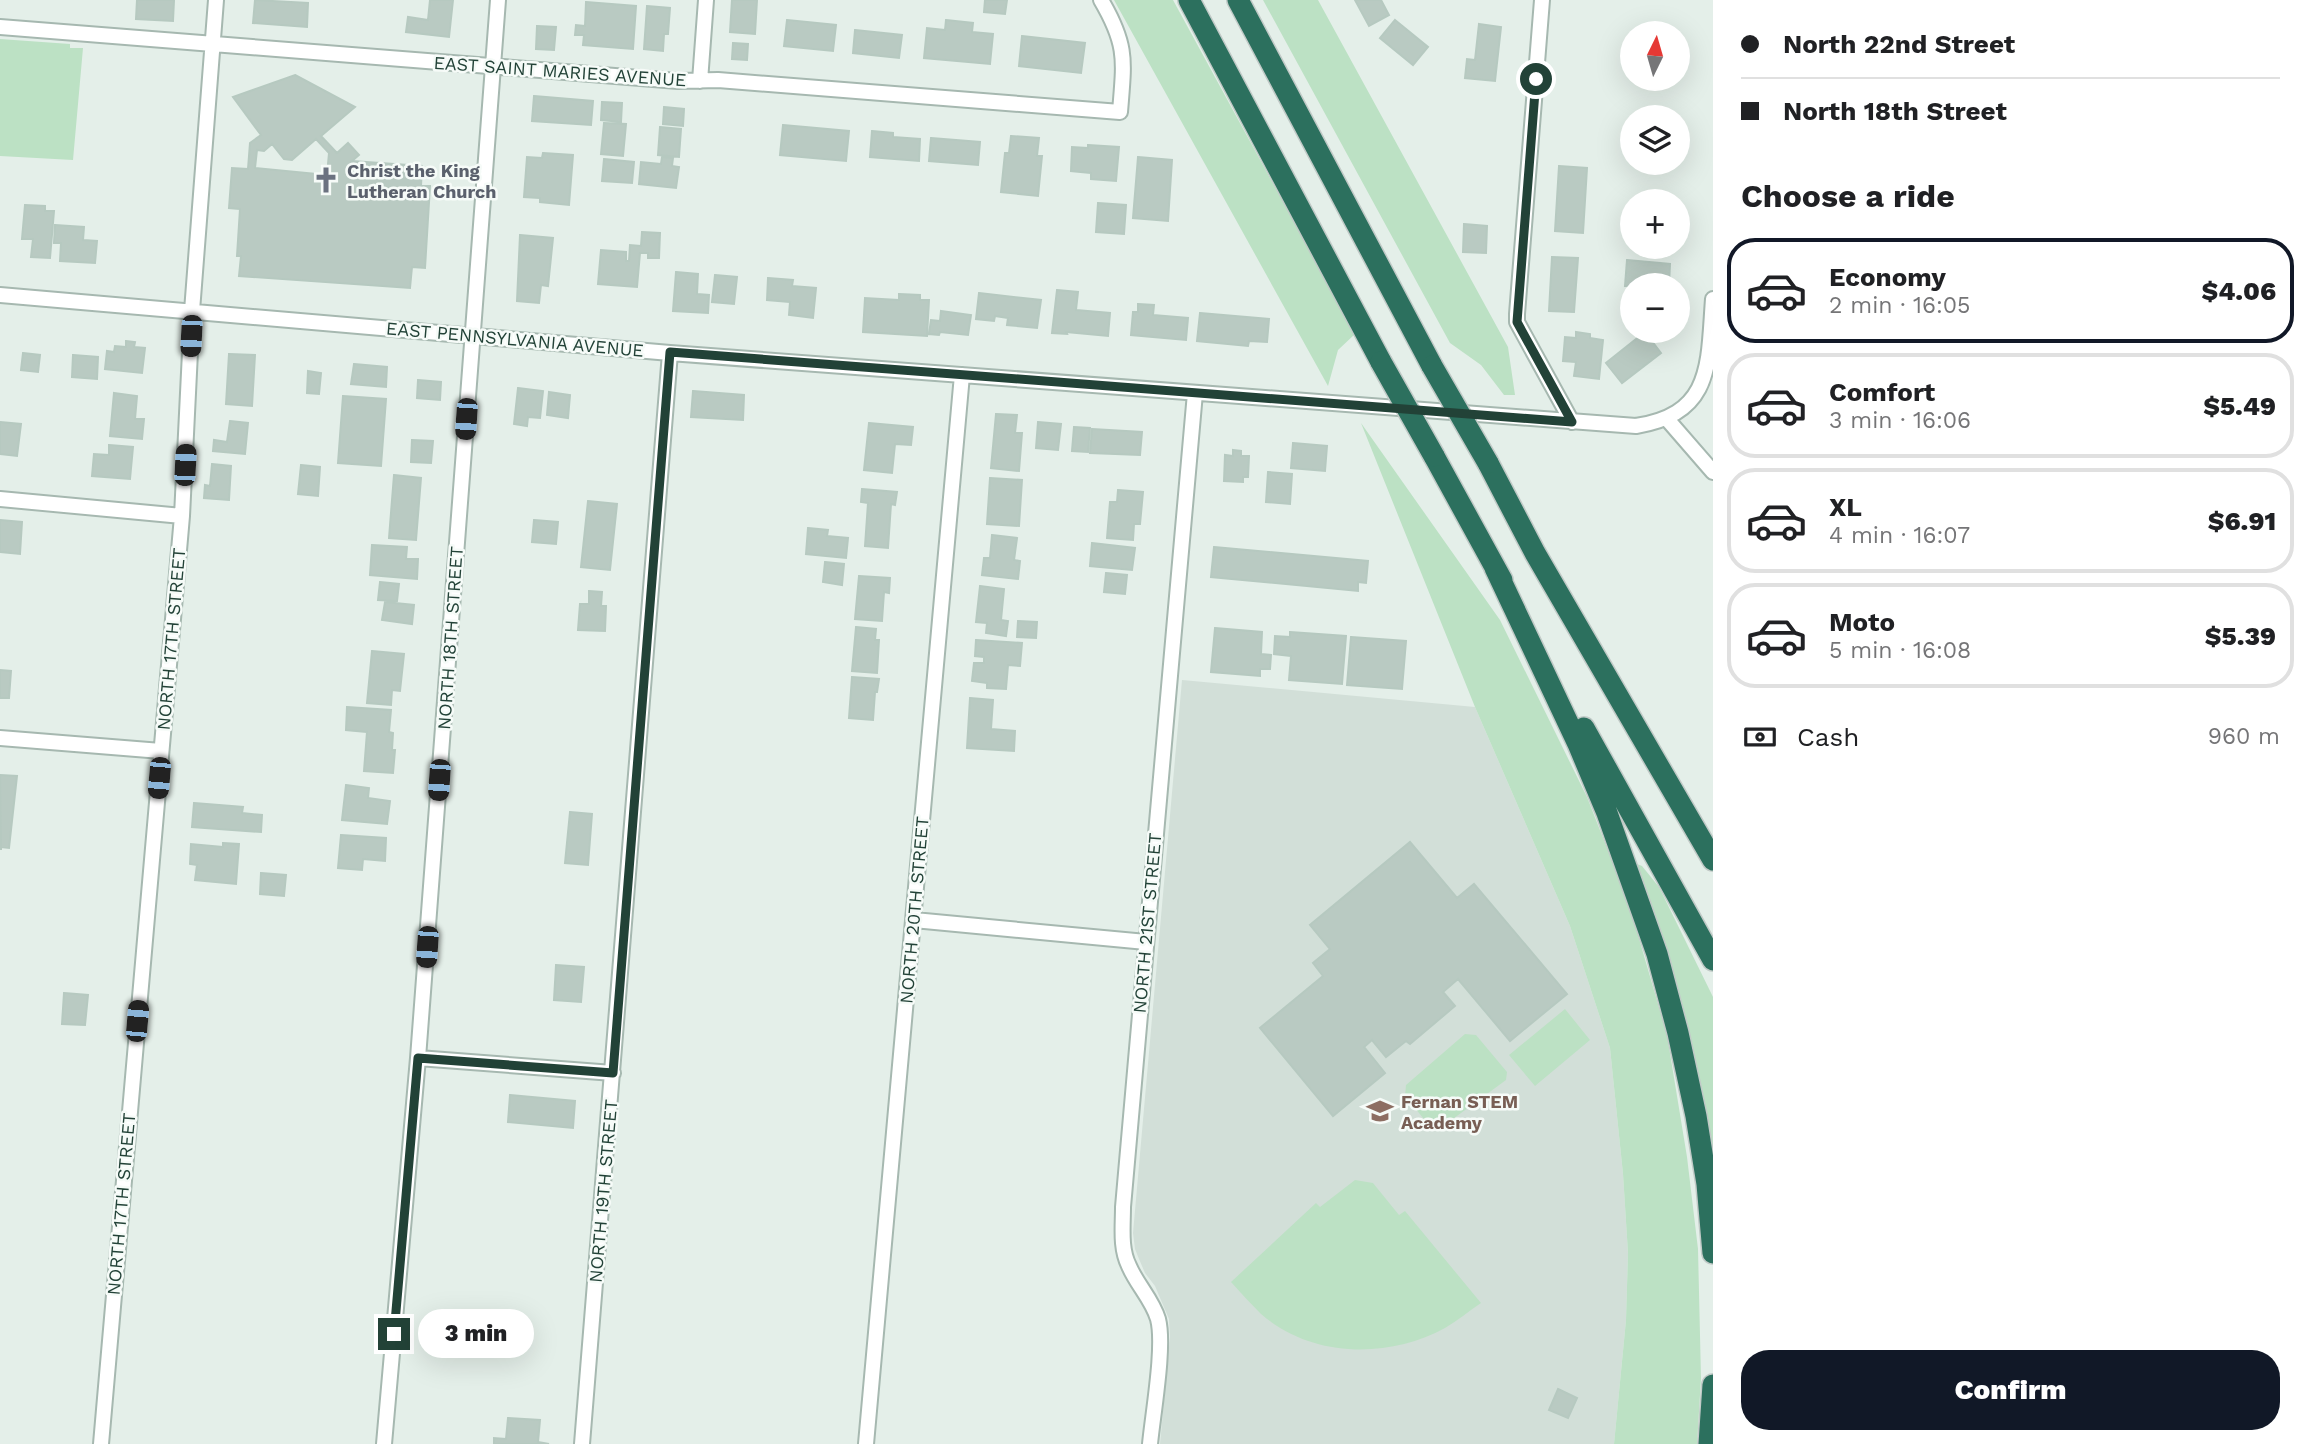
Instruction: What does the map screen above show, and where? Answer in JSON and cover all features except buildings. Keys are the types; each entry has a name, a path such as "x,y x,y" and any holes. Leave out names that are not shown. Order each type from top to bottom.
{"highway":[{"path":"1189,0 1381,362 1713,960"},
{"path":"1238,0 1432,366 1488,463 1535,553 1713,860"},
{"path":"1495,568 1588,767 1657,954 1696,1116 1707,1184 1713,1253"},
{"path":"1709,1444 1713,1385"}],"street":[{"name":"NORTH 17TH STREET","path":"100,1444 182,516 192,311 216,0"},
{"name":"NORTH 18TH STREET","path":"384,1444 418,1058 498,0"},
{"path":"699,81 706,0"},
{"name":"EAST SAINT MARIES AVENUE","path":"0,27 678,81 732,81 1120,112 1123,49 1115,25 1101,0"},
{"path":"1530,0 1542,0 1517,322 1572,422"},
{"name":"EAST PENNSYLVANIA AVENUE","path":"0,295 670,352 1636,426 1667,419 1693,398 1705,376 1713,299"},
{"name":"NORTH 19TH STREET","path":"582,1444 670,352"},
{"name":"NORTH 20TH STREET","path":"866,1444 962,375"},
{"name":"NORTH 21ST STREET","path":"1150,1444 1160,1344 1159,1321 1153,1305 1125,1258 1122,1233 1195,393"},
{"path":"1667,419 1713,472"},
{"path":"0,499 182,516"},
{"path":"0,738 161,751"},
{"path":"914,920 1146,942"},
{"path":"418,1058 613,1073"}],"shaded area":[{"name":"Fernan STEM Academy","path":"1182,680 1475,707 1570,926 1610,1048 1628,1253 1626,1320 1614,1444 1160,1444 1170,1337 1169,1319 1155,1286 1139,1259 1133,1233"}],"green space":[{"path":"1114,0 1173,0 1355,334 1338,350 1328,386"},
{"path":"1263,0 1318,0 1508,347 1515,395 1504,395 1481,365 1450,343"},
{"path":"0,39 70,44 70,48 83,48 73,160 0,156"},
{"path":"1361,423 1500,620 1587,797 1629,904 1667,1035 1687,1157 1698,1249 1701,1378 1697,1444 1614,1444 1626,1320 1628,1253 1610,1048 1570,926 1475,707"},
{"path":"1637,864 1642,866 1659,887 1713,997 1713,1160 1671,975 1649,903 1635,868"},
{"path":"1565,1009 1590,1040 1535,1086 1509,1055"},
{"path":"1465,1034 1476,1035 1507,1072 1506,1080 1446,1124 1445,1131 1433,1130 1405,1096 1406,1085"},
{"path":"1355,1180 1373,1183 1399,1215 1405,1211 1481,1303 1445,1328 1423,1338 1375,1349 1327,1346 1303,1339 1281,1329 1261,1314 1231,1282 1316,1203 1320,1207"}],"place":[{"name":"Christ the King Lutheran Church","path":"326,180"},
{"name":"Fernan STEM Academy","path":"1380,1111"}],"route":[{"path":"394,1334 418,1058 613,1073 670,352 1572,422 1517,322 1536,79"}]}
